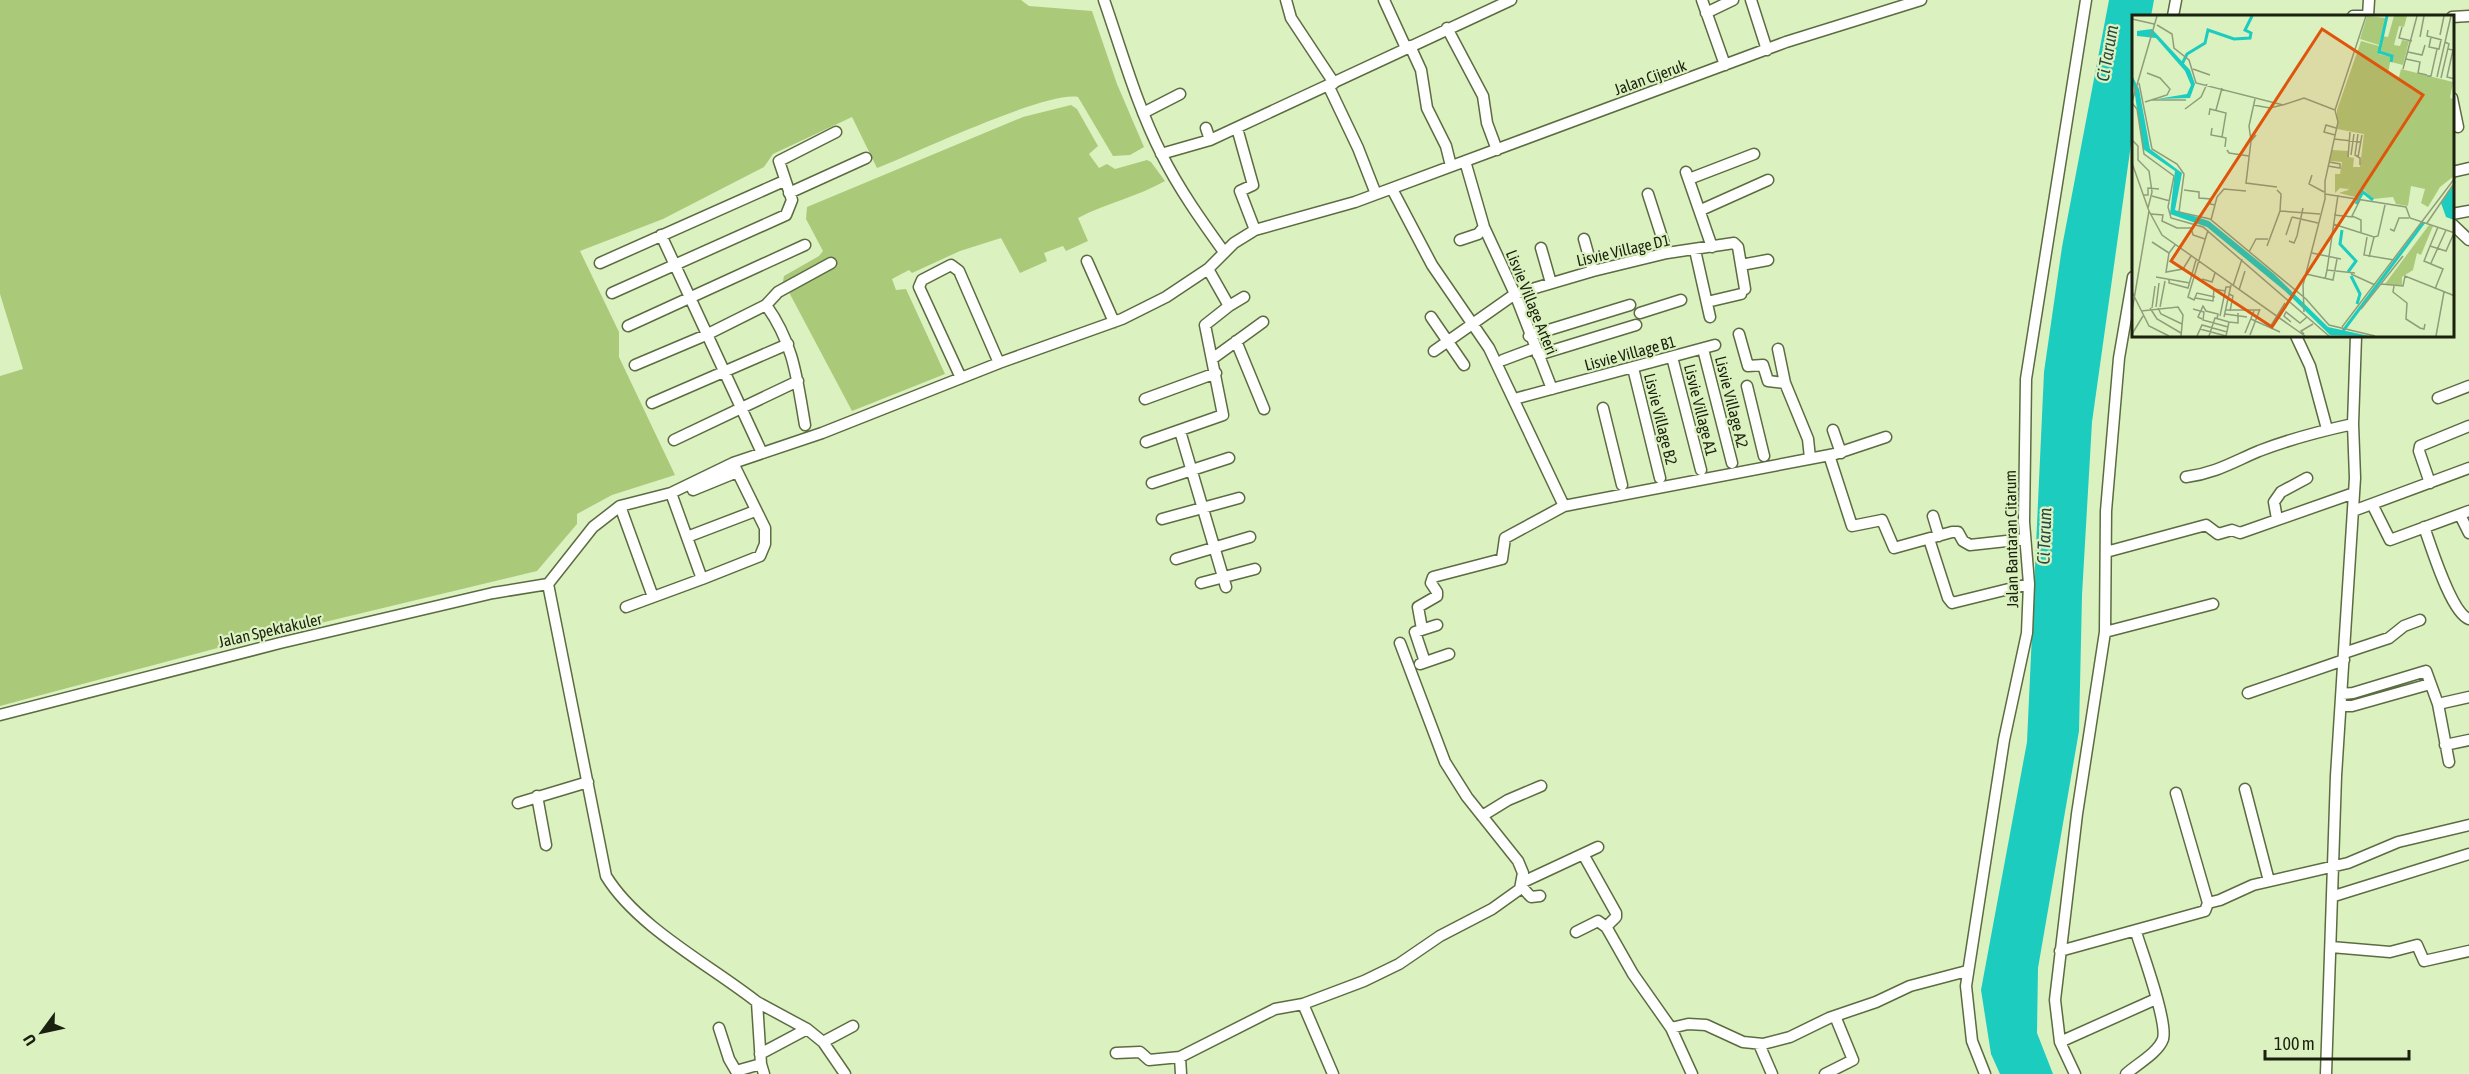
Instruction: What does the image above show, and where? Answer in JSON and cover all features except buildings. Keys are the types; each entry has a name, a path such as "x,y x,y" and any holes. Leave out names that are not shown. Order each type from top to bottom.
{"street":[{"path":"1104,0 1143,113 1161,154 1197,214 1224,252"},
{"path":"1286,0 1292,18 1331,84 1376,194"},
{"path":"1384,0 1420,70 1427,108 1446,146 1451,166"},
{"path":"1161,154 1210,140 1511,0"},
{"path":"1702,0 1725,65"},
{"path":"1706,13 1733,0"},
{"path":"1751,0 1767,50"},
{"name":"Jalan Cijeruk","path":"1255,230 1320,214 1767,50 1903,3 1921,0"},
{"name":"Jalan Bantaran Citarum","path":"1985,1074 1972,1041 1967,1014 1967,971 2004,740 2027,633 2029,584 2025,539 2026,379 2086,0"},
{"path":"2173,15 2176,0"},
{"path":"2368,15 2369,0"},
{"path":"2454,16 2469,15"},
{"path":"1447,28 1483,96 1487,123 1497,150"},
{"path":"1143,113 1180,94"},
{"path":"2455,128 2469,125"},
{"path":"1206,128 1210,140"},
{"path":"845,1074 823,1042 807,1029 757,1002 690,954 614,889 606,876 548,584 593,526 620,506 672,496 762,453 1114,322 1166,297 1208,269 1224,252 1255,230 1240,191 1253,185 1236,128"},
{"path":"612,293 786,215 791,205 789,193 778,166 781,159 836,132"},
{"path":"1712,247 1688,176 1754,154"},
{"path":"789,193 866,158"},
{"name":"Lisvie Village Arteri","path":"1465,161 1484,227 1515,294 1529,336 1552,389"},
{"path":"2454,172 2469,168"},
{"path":"1701,210 1768,180"},
{"path":"600,263 784,181"},
{"path":"1392,189 1432,265 1474,324 1492,354 1564,506"},
{"path":"1648,194 1667,253"},
{"path":"2454,214 2469,211"},
{"path":"2454,226 2469,240"},
{"path":"1460,240 1478,234 1484,227"},
{"path":"661,235 689,300 762,453"},
{"path":"1584,239 1593,271"},
{"name":"Lisvie Village D1","path":"1434,351 1515,294 1593,271 1667,253 1734,243 1738,247 1741,266"},
{"path":"627,326 689,300 805,245"},
{"path":"1541,248 1551,283"},
{"path":"1695,250 1710,317"},
{"path":"1707,302 1743,292 1741,266 1768,260"},
{"path":"1087,261 1114,322"},
{"path":"635,365 706,335 766,305 778,292 831,262"},
{"path":"961,378 920,287 922,280 951,265 959,271 999,363"},
{"path":"1208,269 1230,306"},
{"path":"2075,1074 2060,1042 2055,1000 2079,803 2105,632 2106,552 2119,358 2132,283"},
{"path":"1146,442 1223,415 1206,323 1244,297"},
{"path":"1640,313 1681,300"},
{"path":"766,305 779,323 788,344 798,381 805,425"},
{"path":"1529,336 1630,305"},
{"path":"1431,317 1464,365"},
{"path":"1212,358 1263,322"},
{"path":"1503,360 1636,325"},
{"path":"1739,334 1747,364 1763,365 1781,362"},
{"path":"2297,338 2310,366 2327,429"},
{"path":"2326,1074 2341,706 2354,494 2353,424 2356,338"},
{"path":"1236,341 1264,409"},
{"path":"652,403 788,344"},
{"name":"Lisvie Village B1","path":"1518,398 1715,345"},
{"name":"Lisvie Village A2","path":"1703,349 1732,463"},
{"path":"1778,349 1793,407 1808,439 1810,458"},
{"name":"Lisvie Village A1","path":"1672,357 1701,470"},
{"path":"1763,365 1768,381 1785,383"},
{"name":"Lisvie Village B2","path":"1633,368 1660,478"},
{"path":"1145,399 1216,373"},
{"path":"675,440 798,381"},
{"path":"1747,386 1764,456"},
{"path":"2438,398 2469,386"},
{"path":"1603,408 1622,485"},
{"path":"2186,477 2215,472 2283,442 2353,424"},
{"path":"2430,483 2419,451 2420,446 2469,426"},
{"path":"1833,430 1841,453"},
{"path":"1180,431 1224,582"},
{"path":"1422,629 1418,607 1437,596 1437,591 1431,583 1433,577 1502,559 1505,538 1564,506 1841,453 1886,437"},
{"path":"1829,455 1853,526 1882,520 1891,545 1898,549 1958,532 1963,541 1970,545 2025,539"},
{"path":"1152,483 1229,458"},
{"path":"626,606 702,579 762,554 766,532 735,467"},
{"path":"2353,511 2373,506 2469,468"},
{"path":"2277,519 2274,502 2277,496 2307,478"},
{"path":"2106,552 2206,525 2218,534 2232,530 2238,534 2354,494"},
{"path":"672,496 702,579"},
{"path":"1162,519 1239,498"},
{"path":"620,506 653,597"},
{"path":"2373,506 2388,540 2464,513 2469,533"},
{"path":"687,537 755,511"},
{"path":"1933,516 1934,538 1948,598 1952,603 2029,584"},
{"path":"2424,527 2450,593 2463,616 2469,619"},
{"path":"1176,559 1250,537"},
{"path":"1201,583 1224,582 1255,569"},
{"name":"Jalan Spektakuler","path":"0,715 280,643 494,593 548,584"},
{"path":"2105,632 2213,604"},
{"path":"2248,693 2389,638 2404,626 2420,620"},
{"path":"1425,662 1415,634 1422,629 1437,625"},
{"path":"1400,643 1445,762 1482,816 1518,861 1523,873 1522,884 1531,897 1540,896"},
{"path":"1411,668 1449,654"},
{"path":"2342,693 2353,693 2426,671 2438,704 2449,762"},
{"path":"2341,706 2352,706 2430,684"},
{"path":"2438,704 2469,697"},
{"path":"2445,746 2469,740"},
{"path":"518,803 588,782"},
{"path":"1482,816 1508,800 1541,786"},
{"path":"2245,789 2269,881"},
{"path":"2060,951 2136,932 2205,911 2208,903 2176,793"},
{"path":"537,796 546,845"},
{"path":"2208,903 2269,881 2334,867 2398,842 2469,825"},
{"path":"1116,1053 1138,1051 1152,1060 1180,1057 1275,1010 1303,1004 1399,964 1440,936 1492,909 1522,884 1598,847"},
{"path":"1583,854 1616,913 1616,917 1606,927"},
{"path":"2334,896 2469,854"},
{"path":"1575,932 1598,921 1606,927 1633,975 1671,1028 1692,1074"},
{"path":"2126,1074 2158,1047 2163,1038 2156,999 2136,932"},
{"path":"2331,947 2390,952 2417,945 2424,961 2469,951"},
{"path":"1671,1028 1688,1024 1706,1026 1743,1042 1759,1044 1790,1037 1910,986 1967,971"},
{"path":"2060,1042 2156,999"},
{"path":"757,1002 762,1064"},
{"path":"1303,1004 1333,1074"},
{"path":"1825,1074 1853,1060 1835,1016"},
{"path":"823,1042 853,1026"},
{"path":"719,1028 729,1059 736,1071 762,1064 807,1029"},
{"path":"1759,1044 1773,1074"},
{"path":"1180,1057 1181,1074"}],"green space":[{"path":"0,0 1021,0 1029,6 1092,11 1117,84 1144,147 1130,155 1113,156 1078,97 1038,103 877,168 852,117 773,154 764,167 663,219 580,251 619,332 619,357 675,475 612,495 577,514 577,524 537,571 229,645 0,706 0,376 23,369 0,294"},
{"path":"1071,105 1077,109 1098,146 1089,154 1099,168 1107,164 1115,169 1147,160 1165,181 1078,218 1088,241 1066,251 1063,246 1044,253 1047,261 1020,273 1001,238 960,251 912,273 909,270 892,279 896,290 906,289 945,374 852,411 783,281 784,276 819,256 823,251 806,219 807,207 1023,117"}],"water":[{"name":"Ci Tarum","path":"2109,0 2154,0 2151,15 2132,15 2132,137 2092,422 2082,595 2079,731 2038,968 2037,1033 2053,1074 2000,1074 1991,1054 1981,990 2027,742 2044,372 2062,247"}]}
